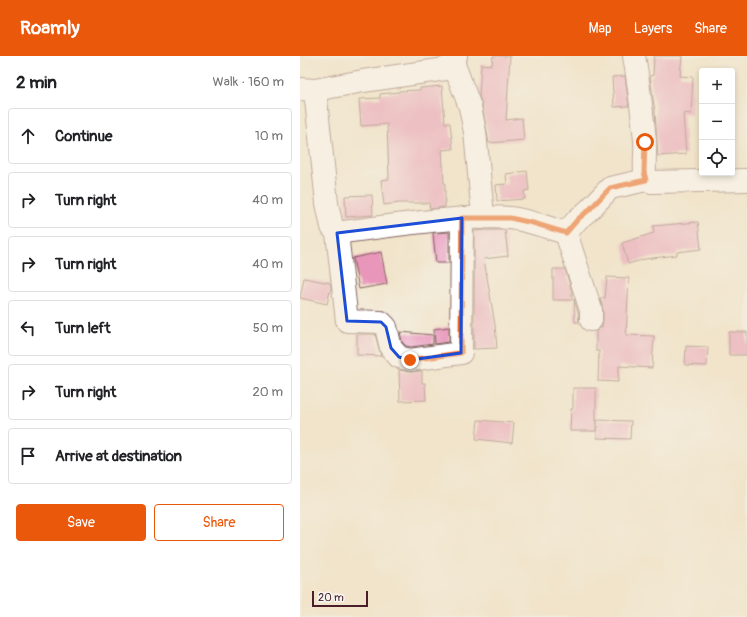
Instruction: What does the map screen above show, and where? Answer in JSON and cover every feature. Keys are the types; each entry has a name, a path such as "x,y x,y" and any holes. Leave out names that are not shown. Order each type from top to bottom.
{"street":[{"path":"634,56 641,97 645,142 644,172 646,180"},
{"path":"454,59 470,107 475,132 472,218 461,353 410,360 399,357 390,348 386,327 381,322 347,321 337,233 332,227 327,203 307,89 446,69 454,59"},
{"path":"566,233 578,219 610,188 646,180 660,182 747,180"},
{"path":"337,233 398,224 472,218 510,218 566,233"},
{"path":"566,233 591,310 591,320"}],"highlighted area":[{"path":"462,218 461,353 410,360 399,357 391,348 386,327 381,322 347,321 337,233"}],"building":[{"path":"493,56 510,56 506,120 522,118 524,140 489,143 479,96 481,64 492,65"},
{"path":"654,56 682,56 680,76 693,77 691,114 683,113 686,154 658,156 655,112 650,76 653,75"},
{"path":"625,76 629,106 614,107 612,77"},
{"path":"442,86 445,123 450,123 453,149 442,150 445,183 445,207 430,209 429,203 399,203 384,205 381,180 389,179 387,124 361,126 359,99 380,98 380,94"},
{"path":"527,171 529,190 524,191 525,199 497,201 496,185 507,184 506,174"},
{"path":"372,195 373,215 346,217 345,196"},
{"path":"698,222 701,249 677,252 677,255 645,259 628,264 622,243 654,233 653,226"},
{"path":"505,230 508,256 484,259 495,325 497,348 474,349 474,231"},
{"path":"449,232 449,263 436,263 433,233"},
{"path":"381,252 387,284 359,289 353,258"},
{"path":"553,269 565,269 572,292 572,300 553,300"},
{"path":"607,277 629,278 626,335 654,336 652,368 619,366 618,382 598,381 599,351 596,351 596,331 602,327 603,310 600,298 605,298"},
{"path":"304,278 330,283 331,287 327,304 300,298"},
{"path":"574,299 578,312 579,322 575,322"},
{"path":"449,327 449,342 435,344 434,329"},
{"path":"400,332 433,335 433,344 411,347 406,346 402,342"},
{"path":"729,332 747,332 747,355 729,355"},
{"path":"357,334 375,334 381,356 357,355"},
{"path":"686,346 708,347 707,366 685,365"},
{"path":"399,370 411,372 422,371 422,383 425,383 426,400 400,401"},
{"path":"573,388 596,388 596,431 570,431 571,409 573,409"},
{"path":"478,420 514,423 512,443 476,439"},
{"path":"597,420 631,421 630,439 597,438"}],"route":[{"path":"410,360 461,353 462,218 510,218 566,233 578,219 610,188 646,180 644,172 645,142"}]}
